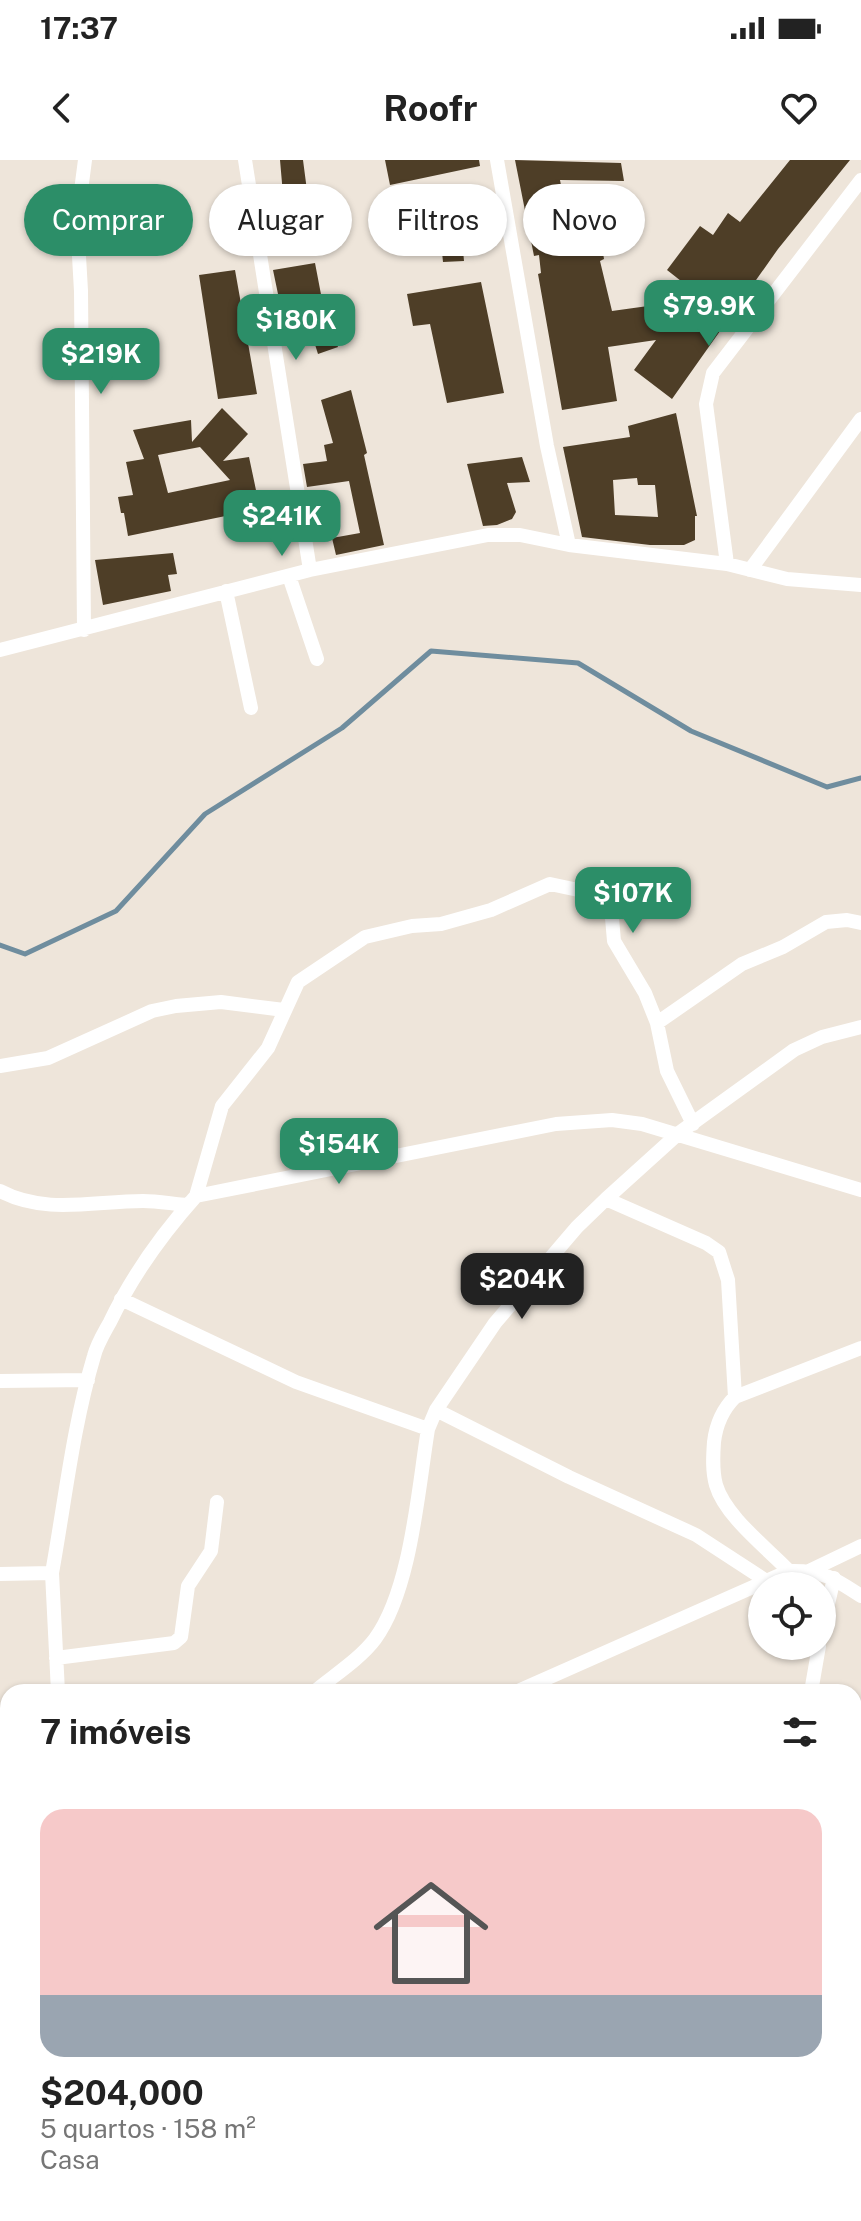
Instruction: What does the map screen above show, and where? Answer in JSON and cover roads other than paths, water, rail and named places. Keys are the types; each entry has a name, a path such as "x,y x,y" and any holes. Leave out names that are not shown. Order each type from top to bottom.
{"street":[{"path":"84,630 81,291 77,221 85,160"},
{"path":"245,160 310,570"},
{"path":"497,160 547,446 569,545"},
{"path":"727,564 706,404 713,373 861,180"},
{"path":"750,570 861,419"},
{"path":"0,650 310,570 488,535 520,535 569,545 727,564 787,579 861,585"},
{"path":"289,576 317,659"},
{"path":"226,591 251,708"},
{"path":"58,1684 52,1573 95,1353 121,1299 165,1230 192,1200 222,1106 268,1048 298,982 365,937 412,926 441,924 491,910 541,886 559,884 597,894 603,899 612,918 614,941 645,993 657,1023 667,1071 693,1124"},
{"path":"657,1023 742,964 783,947 826,922 847,920 861,923"},
{"path":"0,1066 48,1058 152,1011 176,1006 221,1002 284,1010"},
{"path":"323,1684 372,1643 384,1626 404,1570 428,1429 436,1410 495,1323 577,1227 679,1133 794,1050 822,1037 861,1027"},
{"path":"0,1191 34,1204 192,1200 556,1124 612,1120 679,1133 804,1175 861,1190"},
{"path":"606,1199 706,1243 719,1252 728,1280 735,1397"},
{"path":"121,1299 296,1382 428,1429"},
{"path":"817,1572 789,1571 729,1510 716,1487 712,1463 716,1430 728,1404 735,1397 861,1348"},
{"path":"0,1381 88,1380"},
{"path":"436,1410 569,1477 696,1535 753,1572"},
{"path":"56,1658 178,1640 188,1586 211,1551 217,1502"},
{"path":"811,1570 861,1546"},
{"path":"0,1574 52,1573"},
{"path":"836,1579 861,1596"},
{"path":"534,1684 748,1588"},
{"path":"812,1684 817,1660"}],"waterway":[{"path":"0,945 25,954 116,911 205,814 342,728 431,651 578,663 691,731 827,787 861,778"}]}
